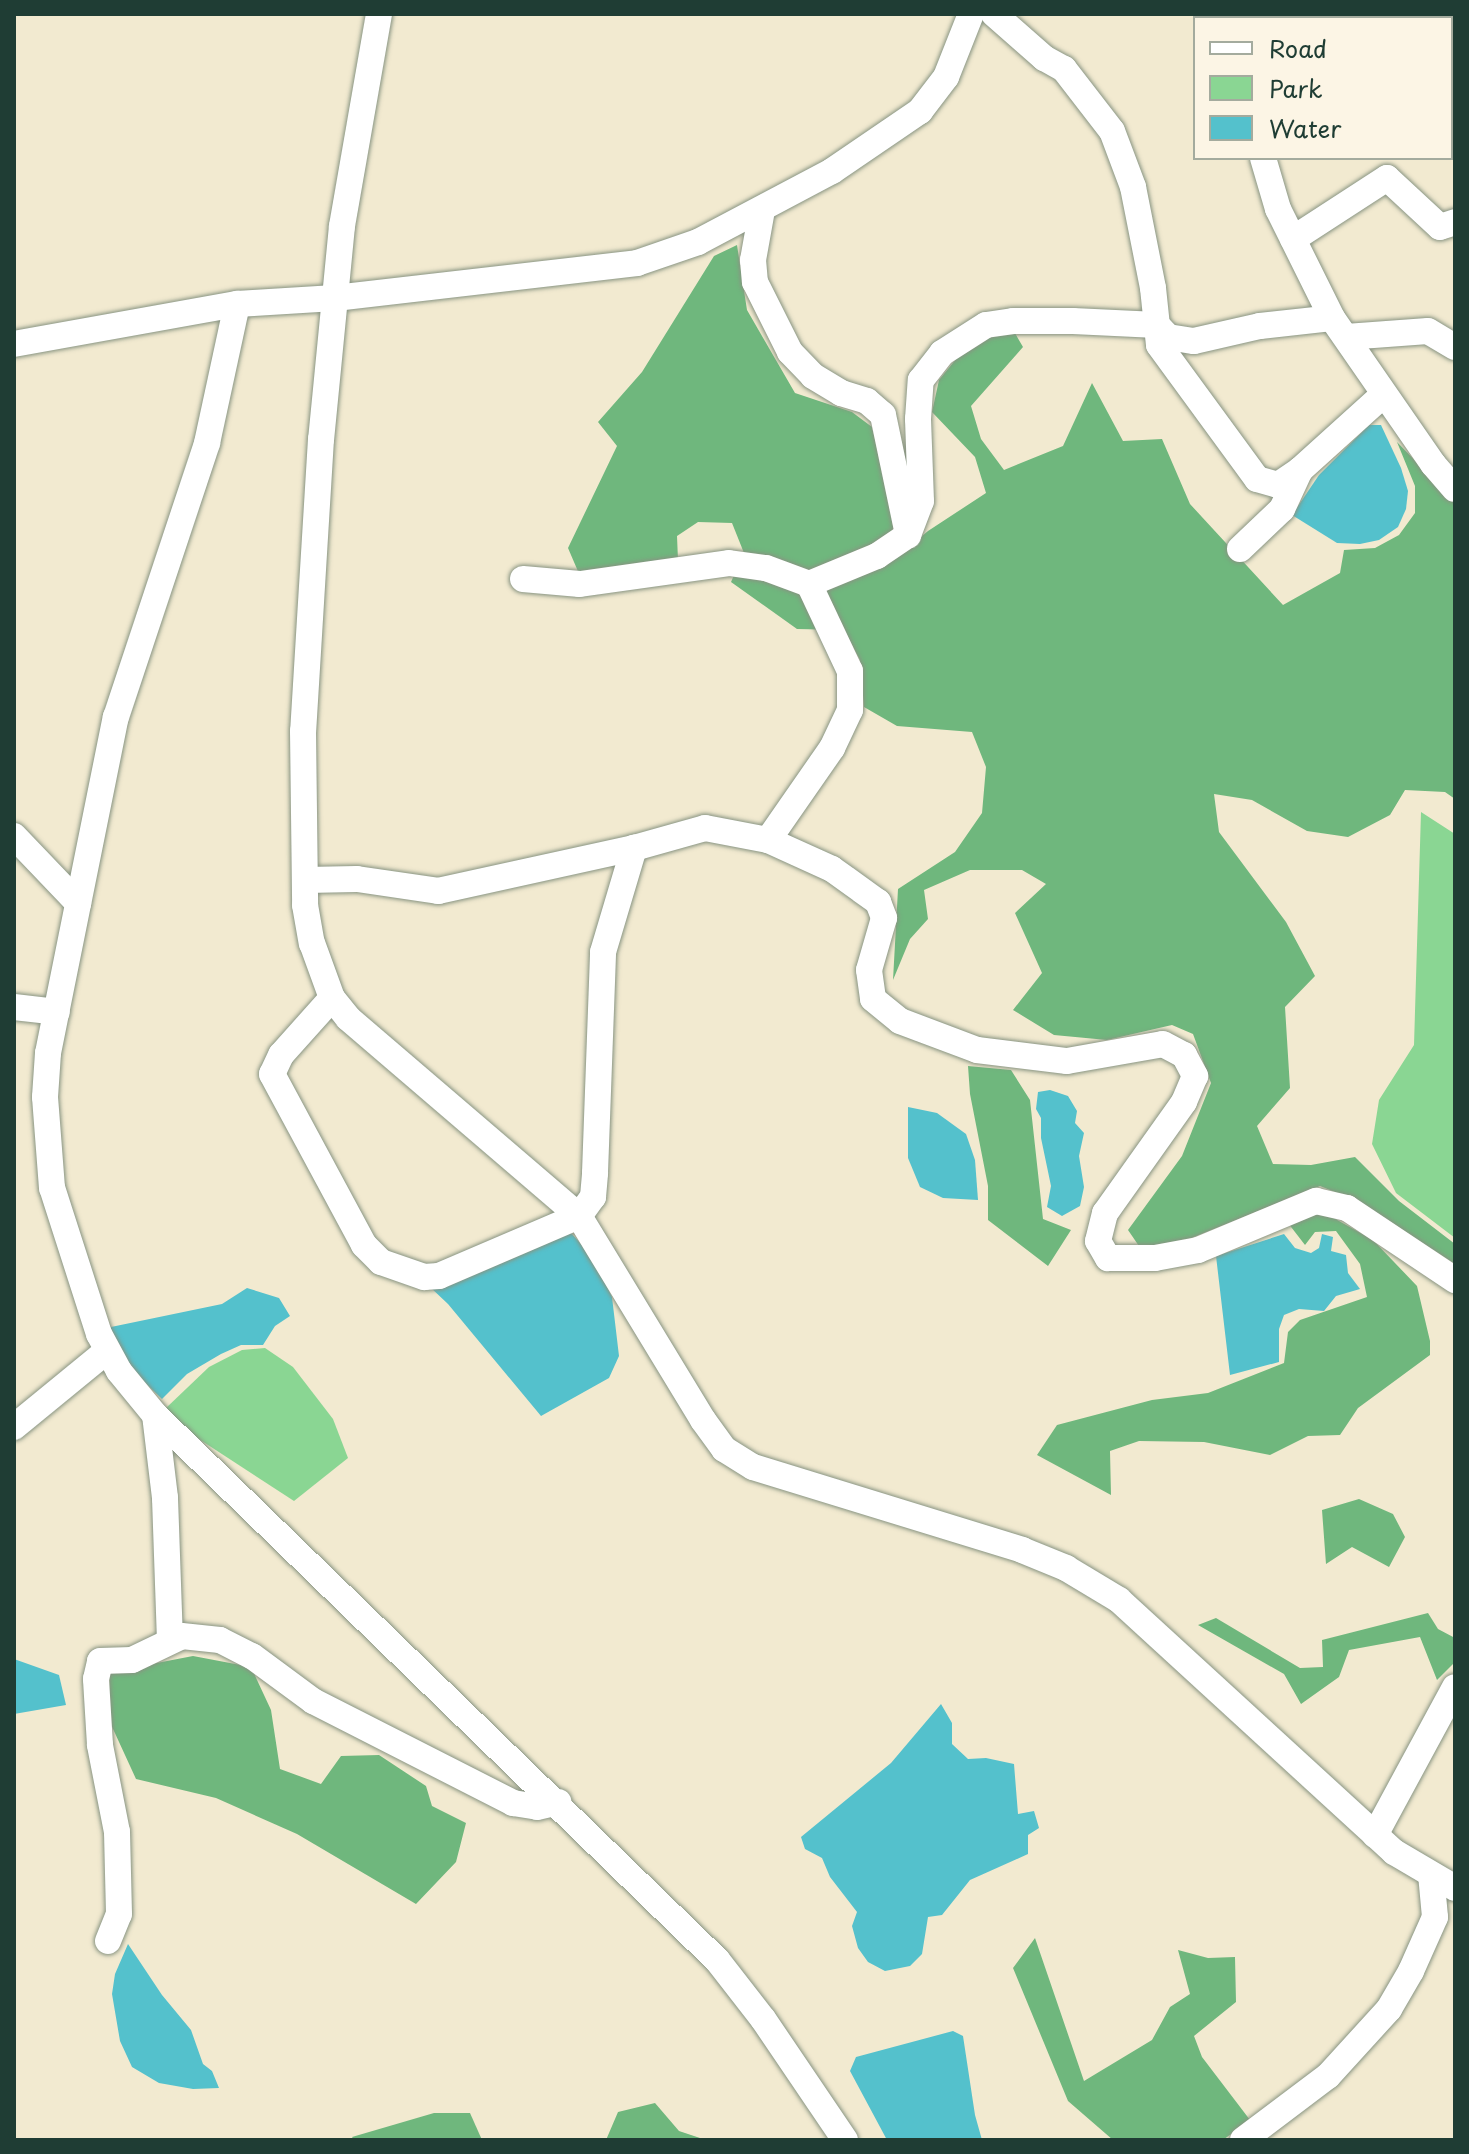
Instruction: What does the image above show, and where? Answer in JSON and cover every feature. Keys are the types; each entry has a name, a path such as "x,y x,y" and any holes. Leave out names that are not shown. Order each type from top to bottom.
{"street":[{"path":"379,14 342,226 321,439 303,731 305,880 312,943 332,998 348,1018 579,1216 703,1420 724,1449 753,1467 1022,1550 1066,1568 1119,1600 1394,1852 1455,1888"},
{"path":"14,344 237,304 335,298 637,263 698,242 832,171 920,111 946,77 971,14"},
{"path":"994,14 1044,58 1064,69 1112,131 1133,187 1153,288 1159,345 1257,479 1278,485 1300,470 1384,394"},
{"path":"1264,160 1278,209 1339,328 1455,489"},
{"path":"1293,239 1385,168 1440,227 1455,222"},
{"path":"762,210 753,260 755,282 790,352 813,376 841,393 867,401 883,415 908,535"},
{"path":"237,304 207,443 116,717 57,1012 45,1097 52,1188 99,1334 119,1371 155,1415 558,1802 717,1960 763,2019 845,2140"},
{"path":"523,579 580,584 729,563 766,568 809,584 877,556 908,535 921,501 918,419 921,380 942,353 986,325 1013,321 1157,325 1168,337 1194,341 1260,326 1428,331 1455,347"},
{"path":"1240,549 1282,509 1300,470"},
{"path":"768,840 832,748 850,710 850,671 809,584"},
{"path":"305,880 357,879 438,891 634,848 705,828 768,840 832,869 878,902 884,918 869,970 873,999 900,1021 977,1050 1067,1061 1163,1044 1184,1055 1195,1076 1184,1102 1105,1213 1098,1241 1108,1258 1155,1258 1198,1250 1316,1201 1347,1208 1455,1280"},
{"path":"14,836 78,903"},
{"path":"332,998 281,1055 272,1074 364,1245 381,1262 424,1277 439,1276 579,1216 593,1197 603,952 634,848"},
{"path":"14,1007 57,1012"},
{"path":"14,1427 102,1355"},
{"path":"155,1415 165,1498 170,1641"},
{"path":"108,1941 119,1914 117,1832 100,1745 96,1679 100,1661 132,1660 182,1636 220,1640 252,1656 313,1701 513,1803 537,1807 558,1802"},
{"path":"1375,1835 1455,1687"},
{"path":"1243,2140 1328,2076 1389,2009 1411,1971 1435,1917 1431,1874"}],"green space":[{"path":"737,245 747,310 795,393 852,412 872,427 890,504 897,557 928,531 986,493 975,457 932,412 939,380 970,342 1012,328 1023,347 971,406 981,439 1004,470 1063,446 1092,383 1123,441 1162,439 1190,504 1283,605 1340,573 1344,550 1375,548 1399,535 1415,513 1415,486 1397,442 1455,502 1455,799 1445,792 1405,790 1390,815 1348,837 1307,831 1252,800 1214,794 1219,832 1286,922 1315,976 1285,1007 1290,1088 1257,1126 1273,1164 1311,1165 1355,1157 1399,1201 1455,1244 1455,1264 1360,1202 1320,1186 1179,1243 1141,1249 1128,1230 1182,1156 1211,1083 1193,1034 1172,1025 1107,1040 1054,1035 1013,1010 1042,973 1015,913 1046,884 1022,870 970,870 924,890 928,919 910,939 893,980 898,889 955,852 982,813 986,767 972,732 897,726 864,707 860,660 844,630 797,629 731,582 744,553 732,523 698,522 677,536 678,560 580,576 568,548 617,446 598,422 642,372 714,256"},
{"path":"1421,812 1455,834 1455,1238 1396,1193 1372,1144 1379,1100 1414,1045"},
{"path":"968,1066 1011,1070 1030,1100 1043,1219 1071,1230 1048,1266 988,1220 988,1186 970,1094"},
{"path":"1323,1212 1373,1240 1417,1286 1430,1341 1430,1355 1358,1408 1340,1435 1308,1436 1270,1455 1204,1442 1139,1441 1110,1451 1111,1495 1037,1455 1057,1425 1152,1400 1208,1393 1284,1363 1288,1332 1300,1320 1367,1297 1360,1264 1336,1231 1315,1232 1305,1245 1288,1223"},
{"path":"265,1348 293,1367 333,1419 348,1458 294,1501 185,1430 165,1409 209,1367 242,1350"},
{"path":"1359,1499 1393,1514 1405,1537 1389,1567 1352,1547 1326,1564 1322,1510"},
{"path":"1428,1613 1438,1629 1455,1638 1455,1662 1437,1680 1420,1637 1349,1650 1339,1677 1301,1704 1284,1674 1198,1625 1216,1618 1300,1668 1323,1667 1322,1640"},
{"path":"193,1656 251,1667 271,1710 280,1769 321,1784 341,1756 379,1755 426,1786 432,1806 466,1823 456,1862 416,1904 297,1834 216,1798 136,1779 108,1718 110,1672"},
{"path":"1035,1938 1084,2081 1152,2040 1170,2007 1190,1994 1178,1950 1208,1958 1235,1957 1236,2002 1194,2036 1202,2057 1250,2120 1223,2140 1113,2140 1068,2101 1013,1968"},
{"path":"655,2103 679,2131 706,2140 606,2140 618,2112"},
{"path":"434,2113 470,2113 482,2140 354,2140 352,2137"}],"water":[{"path":"1369,425 1381,425 1401,468 1408,491 1406,509 1398,527 1379,540 1360,544 1337,543 1292,515 1319,475"},
{"path":"1050,1090 1068,1096 1077,1111 1075,1123 1084,1133 1079,1156 1084,1187 1080,1206 1062,1216 1047,1207 1051,1186 1041,1138 1041,1118 1036,1109 1038,1092"},
{"path":"908,1107 937,1113 966,1134 975,1160 978,1200 943,1198 920,1187 908,1158"},
{"path":"571,1233 592,1256 612,1297 619,1356 609,1378 541,1416 448,1304 430,1287"},
{"path":"1284,1234 1295,1248 1311,1253 1319,1248 1322,1234 1333,1237 1331,1251 1346,1255 1348,1273 1360,1289 1336,1296 1324,1311 1299,1309 1284,1315 1279,1329 1279,1362 1230,1375 1216,1256"},
{"path":"247,1288 279,1298 290,1316 275,1326 263,1345 241,1345 221,1354 187,1374 162,1399 130,1368 110,1333 111,1327 222,1304"},
{"path":"14,1659 59,1675 66,1705 14,1714"},
{"path":"941,1704 952,1723 952,1744 968,1759 986,1758 1014,1764 1018,1814 1034,1811 1039,1828 1028,1835 1028,1854 970,1880 942,1915 928,1917 922,1954 910,1966 885,1971 868,1962 858,1948 852,1926 857,1912 830,1877 822,1858 805,1849 801,1837 891,1763"},
{"path":"128,1944 162,1995 191,2030 203,2064 212,2071 219,2088 193,2089 159,2083 132,2067 120,2041 112,1994 115,1974"},
{"path":"953,2031 963,2036 982,2140 887,2140 850,2071 856,2057"}]}
